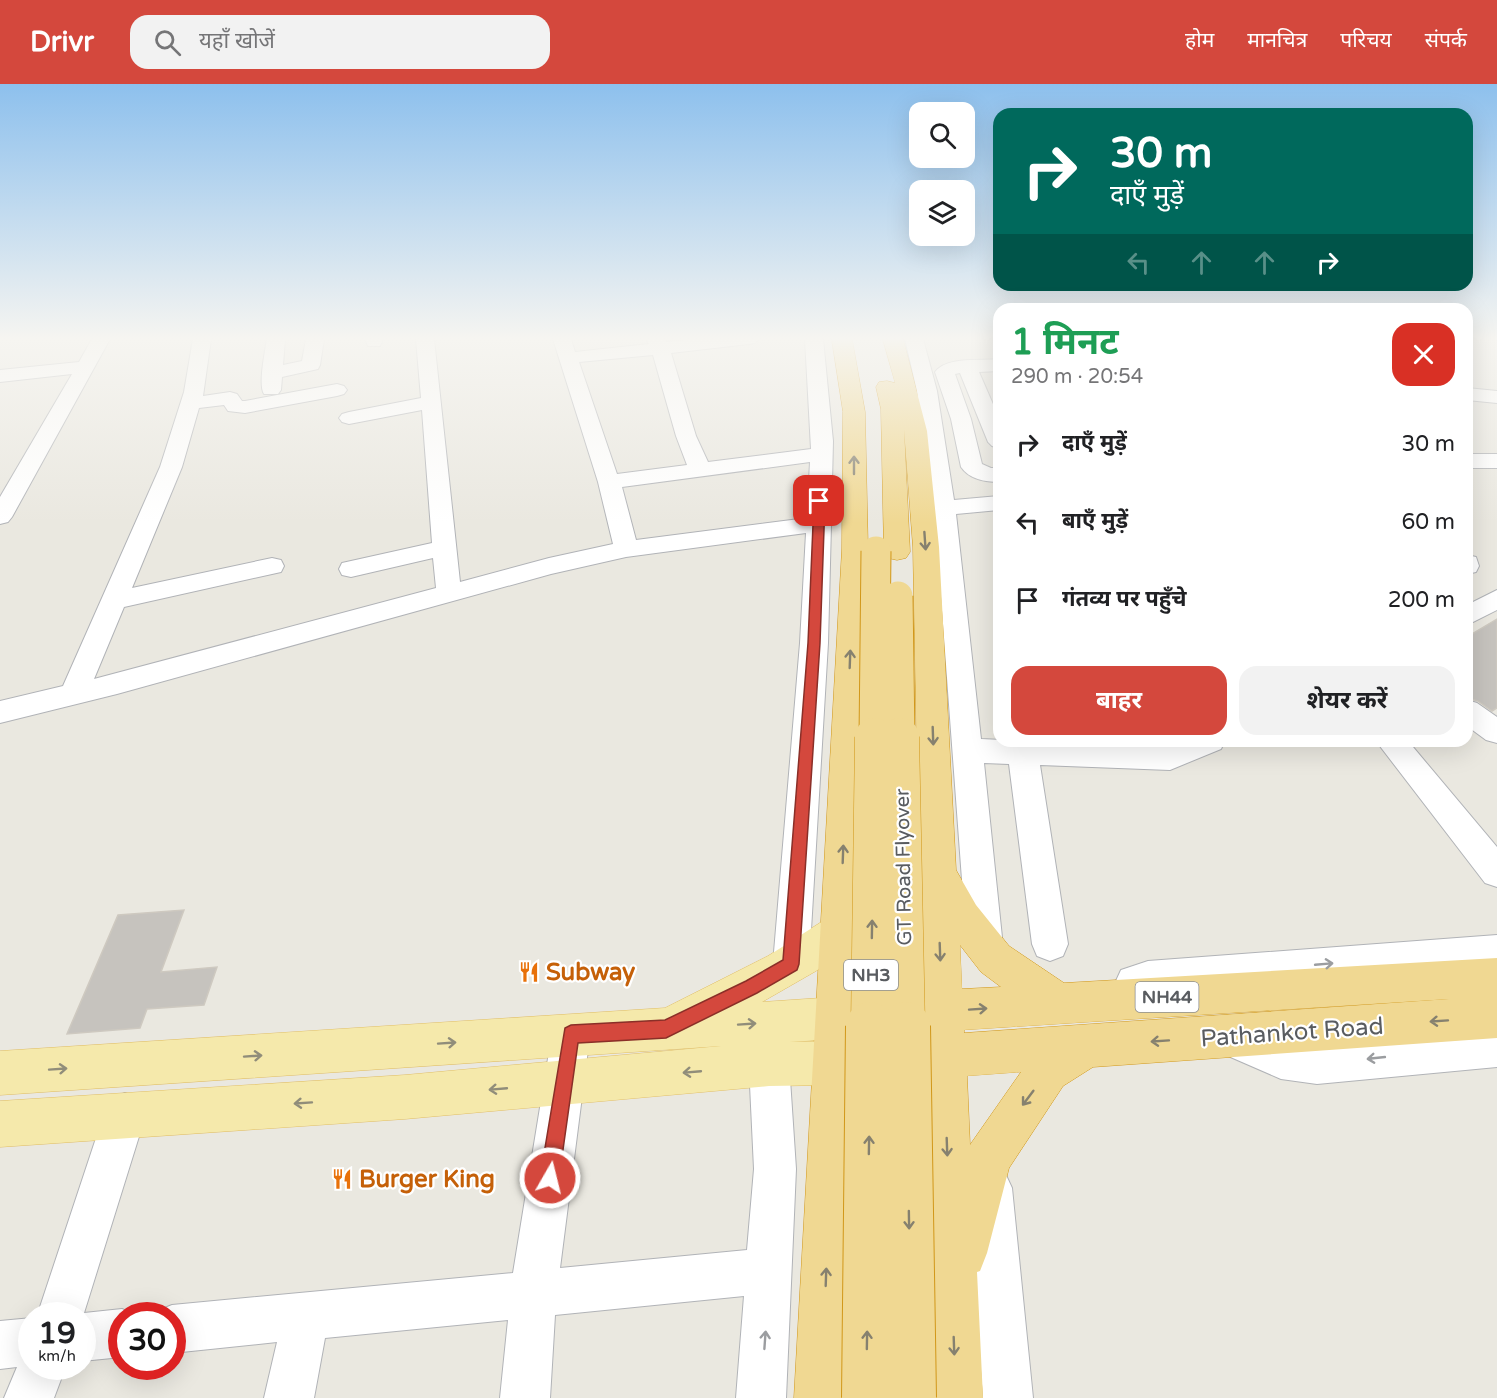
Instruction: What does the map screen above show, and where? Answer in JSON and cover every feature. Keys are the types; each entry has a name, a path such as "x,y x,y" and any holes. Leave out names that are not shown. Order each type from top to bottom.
{"highway":[{"path":"821,1398 855,549 852,400"},
{"name":"GT Road Flyover","path":"871,400 887,552 912,1398"},
{"name":"GT Road Flyover","path":"866,1398 892,409 890,400"},
{"path":"909,400 916,431 925,535 952,1293"},
{"path":"937,872 962,918 995,959 1027,984 1059,1004"},
{"name":"NH44","path":"835,1040 942,1011 1497,977"},
{"name":"Pathankot Road","path":"1086,1046 1497,1017"},
{"name":"NH44","path":"835,1040 944,1056 1086,1046"},
{"name":"NH44","path":"956,1398 952,1293 988,1158 1048,1071 1086,1046"}],"main road":[{"path":"666,1029 752,987 840,932"},
{"path":"0,1073 666,1029 835,1040"},
{"path":"0,1124 563,1084 769,1064 835,1040"},
{"path":"197,1110 214,1059"}],"street":[{"path":"0,517 10,484 64,400"},
{"path":"73,695 171,467 191,403 212,400"},
{"path":"231,400 238,408 281,400"},
{"path":"582,400 609,482 626,549"},
{"path":"675,400 700,470"},
{"path":"791,964 814,643 822,441 819,400"},
{"path":"928,400 944,508 985,947"},
{"path":"955,400 972,467 987,475 993,475"},
{"path":"981,400 993,429"},
{"path":"349,418 430,402 449,594"},
{"path":"931,418 989,420"},
{"path":"609,482 821,454"},
{"path":"1473,461 1497,461"},
{"path":"944,508 993,504"},
{"path":"0,712 73,695 549,566 626,549 819,524"},
{"path":"351,568 446,548"},
{"path":"113,601 272,566"},
{"path":"1473,612 1497,599"},
{"path":"1473,715 1497,732"},
{"path":"968,750 1023,753 1075,749 1143,760 1170,758 1196,747"},
{"path":"1396,747 1492,858"},
{"path":"1023,753 1050,944"},
{"path":"1059,1004 1148,979 1497,952"},
{"path":"525,1398 533,1295 571,1034"},
{"path":"1229,1036 1281,1059 1317,1064 1497,1047"},
{"path":"761,1398 775,1169 769,1064"},
{"path":"65,1302 125,1114"},
{"path":"988,1158 1008,1398"},
{"path":"186,1328 770,1271"},
{"path":"289,1398 306,1316"},
{"path":"0,1345 18,1343"},
{"path":"29,1398 36,1380"}],"building":[{"path":"1497,619 1497,708 1492,711 1473,700 1473,633"},
{"path":"184,910 161,972 217,967 204,1005 147,1009 140,1028 67,1034 118,915"}],"place":[{"name":"Subway","path":"529,972"},
{"name":"Burger King","path":"342,1179"}],"route":[{"path":"550,1178 571,1034 666,1029 752,987 791,964 814,643 819,501"}]}
